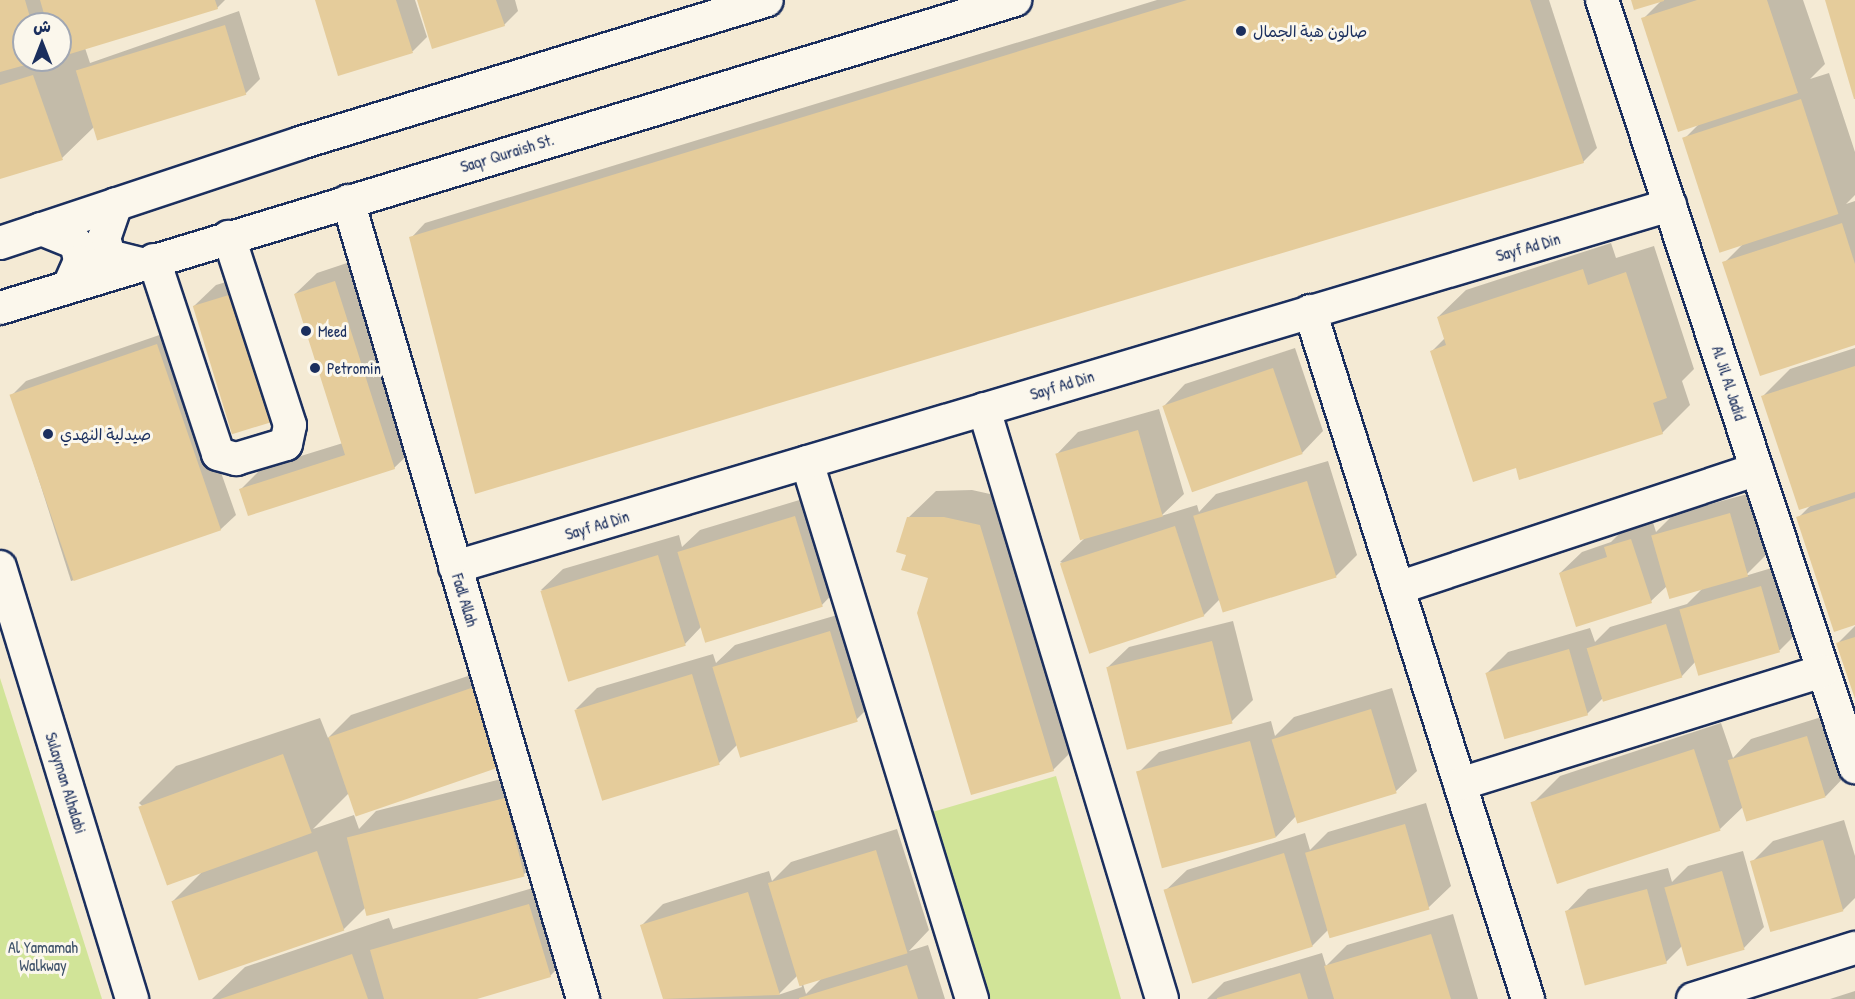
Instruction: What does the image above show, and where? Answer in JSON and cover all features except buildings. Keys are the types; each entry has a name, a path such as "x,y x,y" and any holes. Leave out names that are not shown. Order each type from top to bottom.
{"street":[{"path":"0,243 116,204 767,0"},
{"name":"Saqr Quraish St.","path":"0,308 1015,0"},
{"name":"Al Jil Al Jadid","path":"1602,0 1855,767"},
{"name":"Fadl Allah","path":"348,201 583,999"},
{"path":"116,204 104,238 109,256 147,262 218,454 236,459 286,444 290,425 229,237"},
{"name":"Sayf Ad Din","path":"455,567 1670,205"},
{"path":"41,229 76,243 80,261 69,286"},
{"path":"1310,311 1528,999"},
{"path":"984,409 1162,999"},
{"path":"807,462 972,999"},
{"path":"1398,588 1757,469"},
{"name":"Sulayman Alhalabi","path":"0,567 132,999"},
{"path":"1460,784 1824,671"},
{"path":"1693,999 1855,948"}],"green space":[{"name":"Al Yamamah Walkway","path":"0,678 102,999 0,999"},
{"path":"1056,776 1121,999 984,999 929,813"}],"place":[{"name":"صالون هبة الجمال","path":"1241,31"},
{"name":"Meed","path":"306,331"},
{"name":"Petromin","path":"315,368"},
{"name":"صيدلية النهدي","path":"48,434"}]}
